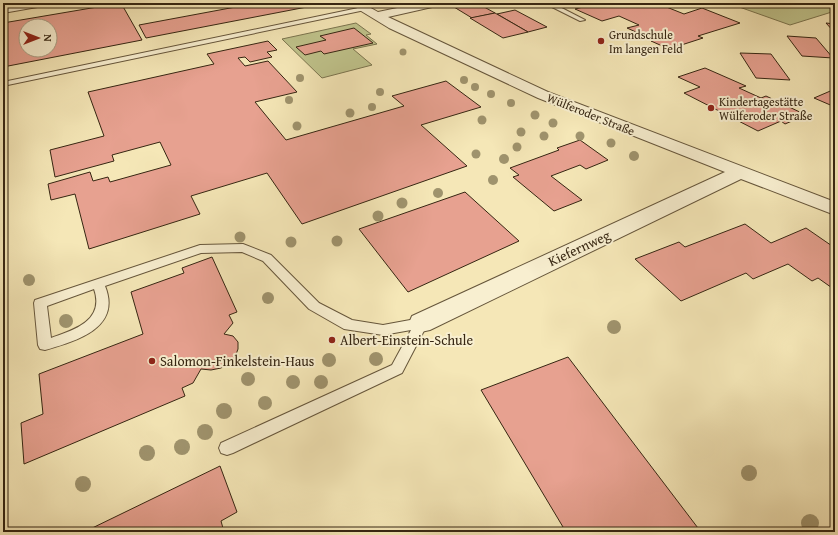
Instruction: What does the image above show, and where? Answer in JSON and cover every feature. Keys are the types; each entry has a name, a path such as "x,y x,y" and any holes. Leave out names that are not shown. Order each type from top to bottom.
{"street":[{"path":"3,10 43,3"},
{"path":"364,9 437,3"},
{"name":"Wülferoder Straße","path":"364,9 543,96 738,173 835,209"},
{"name":"Kiefernweg","path":"421,322 738,173"}],"lane":[{"path":"547,3 582,20"},
{"path":"3,84 364,9"},
{"path":"98,284 103,302 101,313 97,318 90,326 76,335 45,345 40,304 98,284 200,249 243,248 267,258 314,306 349,325 383,330 421,322"},
{"path":"227,448 396,369 421,322"}],"green space":[{"path":"728,3 835,3 835,11 790,25"},
{"path":"356,23 371,34 366,35 377,44 353,49 372,65 322,78 282,39"}],"building":[{"path":"121,3 142,40 58,56 58,18 32,18"},
{"path":"257,3 308,3 312,6 146,38 139,25"},
{"path":"477,3 495,13 472,18 454,7"},
{"path":"599,3 674,3 664,6 684,14 702,8 740,23 698,36 703,38 669,49 651,41 654,40 627,28 639,25 619,16 602,21 575,9"},
{"path":"515,10 547,27 528,32 497,14"},
{"path":"495,13 528,32 503,38 470,18"},
{"path":"18,20 18,58 49,58 3,67 3,23"},
{"path":"826,23 835,24 835,33"},
{"path":"354,28 373,43 324,54 321,51 305,55 296,47 326,40 320,36"},
{"path":"787,36 816,38 833,58 802,56"},
{"path":"268,41 277,50 267,52 272,57 250,62 245,57 238,58 245,66 268,61 297,92 255,102 286,140 404,106 392,96 446,81 481,107 421,125 467,166 302,224 267,173 191,196 200,214 89,249 75,194 51,200 48,184 90,172 93,181 108,177 110,182 171,165 160,142 112,155 114,161 55,177 50,150 104,136 88,92 214,64 207,54"},
{"path":"740,53 771,54 790,80 756,78"},
{"path":"705,68 746,86 739,88 761,98 766,96 806,115 785,124 781,121 758,131 684,93 700,87 678,77"},
{"path":"835,89 835,107 814,98"},
{"path":"580,140 608,160 586,169 580,165 551,176 582,200 554,211 513,177 519,175 510,168 559,150 557,148"},
{"path":"3,172 6,207 3,208"},
{"path":"465,192 519,241 408,292 359,229"},
{"path":"745,224 771,243 806,228 835,248 835,290 818,278 812,281 788,264 753,279 746,273 681,301 635,259 679,242 685,247"},
{"name":"Salomon-Finkelstein-Haus","path":"212,257 237,312 229,315 233,323 224,334 233,336 238,342 238,349 235,357 221,368 211,370 201,369 193,383 182,388 185,396 24,464 21,423 43,414 39,374 143,334 131,292 184,273 182,268"},
{"path":"568,357 701,532 566,532 481,390"},
{"path":"220,466 237,512 221,521 224,532 84,532"}],"place":[{"name":"Grundschule Im langen Feld","path":"601,41"},
{"name":"Kindertagestätte Wülferoder Straße","path":"711,108"},
{"name":"Albert-Einstein-Schule","path":"332,340"},
{"name":"Salomon-Finkelstein-Haus","path":"152,361"}]}
